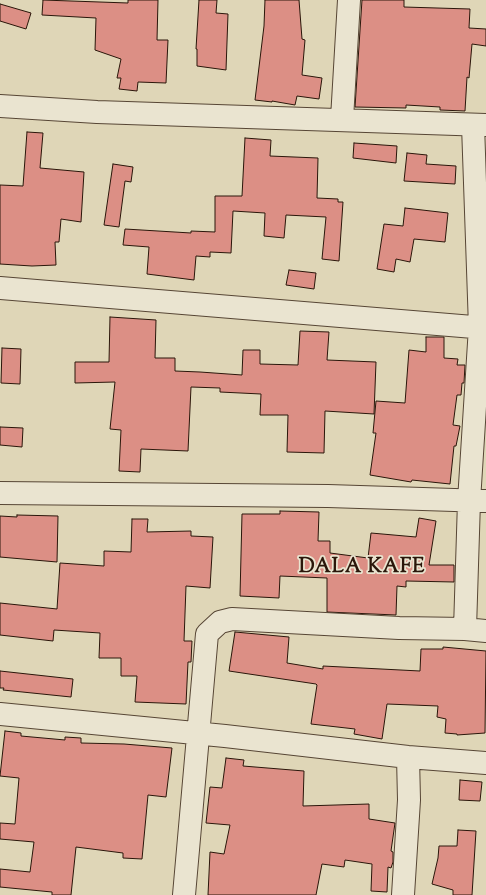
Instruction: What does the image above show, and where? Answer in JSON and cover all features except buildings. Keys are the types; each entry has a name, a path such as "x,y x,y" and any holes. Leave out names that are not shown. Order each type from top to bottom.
{"street":[{"path":"342,119 349,0"},
{"path":"0,106 97,112 342,119 480,125 483,328 476,630 399,628 232,619 220,622 207,634 184,895"},
{"path":"0,288 483,328"},
{"path":"0,493 328,496 478,501"},
{"path":"0,714 199,733 408,757 486,763"},
{"path":"403,895 409,800 408,757"}],"district":[{"name":"DALA KAFE","path":"362,569"}]}
